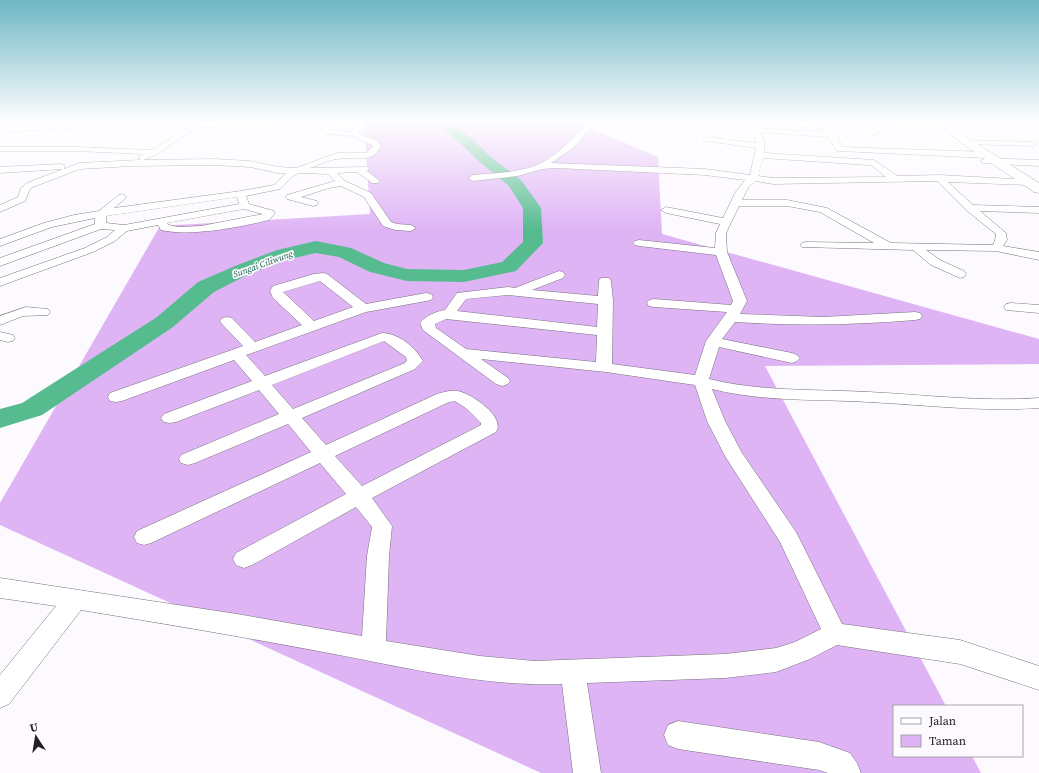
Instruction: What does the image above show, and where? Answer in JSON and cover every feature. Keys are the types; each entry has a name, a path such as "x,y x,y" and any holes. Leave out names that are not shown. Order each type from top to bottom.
{"main road":[{"path":"990,157 1039,189"}],"street":[{"path":"132,163 144,157"},
{"path":"0,262 100,220 147,206 241,194 277,187 290,174 297,170 334,157"},
{"path":"473,178 518,173 541,166 554,157"},
{"path":"758,157 753,179 746,184 740,193 737,203 721,234 721,252 740,301 734,313 713,341 701,380 716,421 734,456 789,538 835,634"},
{"path":"824,157 874,163 896,179"},
{"path":"951,163 951,161 956,160 1039,163"},
{"path":"0,170 132,163 220,162 250,164 267,168 330,172 362,169 375,181"},
{"path":"0,209 22,200 22,195 30,185 79,166"},
{"path":"541,166 705,172 773,181 939,178 1028,182"},
{"path":"330,172 342,183 368,195 387,224 395,227 411,228"},
{"path":"939,178 970,208 1001,233 1002,240 996,248"},
{"path":"313,203 290,197 328,185 342,183"},
{"path":"196,200 206,190"},
{"path":"241,194 244,206"},
{"path":"100,220 122,197"},
{"path":"737,203 787,203 823,210 889,246"},
{"path":"0,244 65,220 100,220 124,228 244,206 270,213 265,218 190,230 165,228 162,222"},
{"path":"970,208 1039,210"},
{"path":"666,210 727,222"},
{"path":"0,282 89,250 111,240 124,228"},
{"path":"639,243 721,252"},
{"path":"806,245 996,248 1039,256"},
{"path":"915,246 926,258 934,263 960,274"},
{"path":"517,292 559,274"},
{"path":"311,326 278,295 276,291 278,289 318,277 323,277 363,308"},
{"path":"604,368 606,301 605,281"},
{"path":"448,315 462,296 508,291 606,301"},
{"path":"116,397 363,308 426,297"},
{"path":"654,303 796,321 859,320 915,316"},
{"path":"1011,307 1028,306 1039,309"},
{"path":"0,321 17,312 32,310 38,307"},
{"path":"502,381 430,330 426,325 428,322 444,314 605,332"},
{"path":"227,321 262,383 359,496 382,526 378,556 373,650"},
{"path":"170,418 382,337 390,337 412,355 414,361 410,366 188,459"},
{"path":"713,341 736,348 792,358"},
{"path":"462,353 701,380 739,390 810,396 887,397 987,405 1020,405 1039,403"},
{"path":"144,537 442,398 452,395 461,396 486,417 490,423 490,428 244,558"},
{"path":"0,588 76,598 480,668 534,673 725,666 776,660 801,651 835,634 960,652 1039,678"},
{"path":"0,695 76,598"},
{"path":"573,672 587,773"},
{"path":"678,735 819,756 840,763 847,773"}],"green space":[{"path":"366,157 658,157 662,234 1039,339 1039,364 765,366 945,705 893,705 893,757 973,757 981,773 541,773 0,525 0,503 160,226 370,214"}],"waterway":[{"name":"Sungai Ciliwung","path":"0,419 32,409 165,322 206,287 242,270 284,254 316,247 344,252 377,268 407,275 464,276 509,267 533,243 532,208 515,183 483,157"}]}
